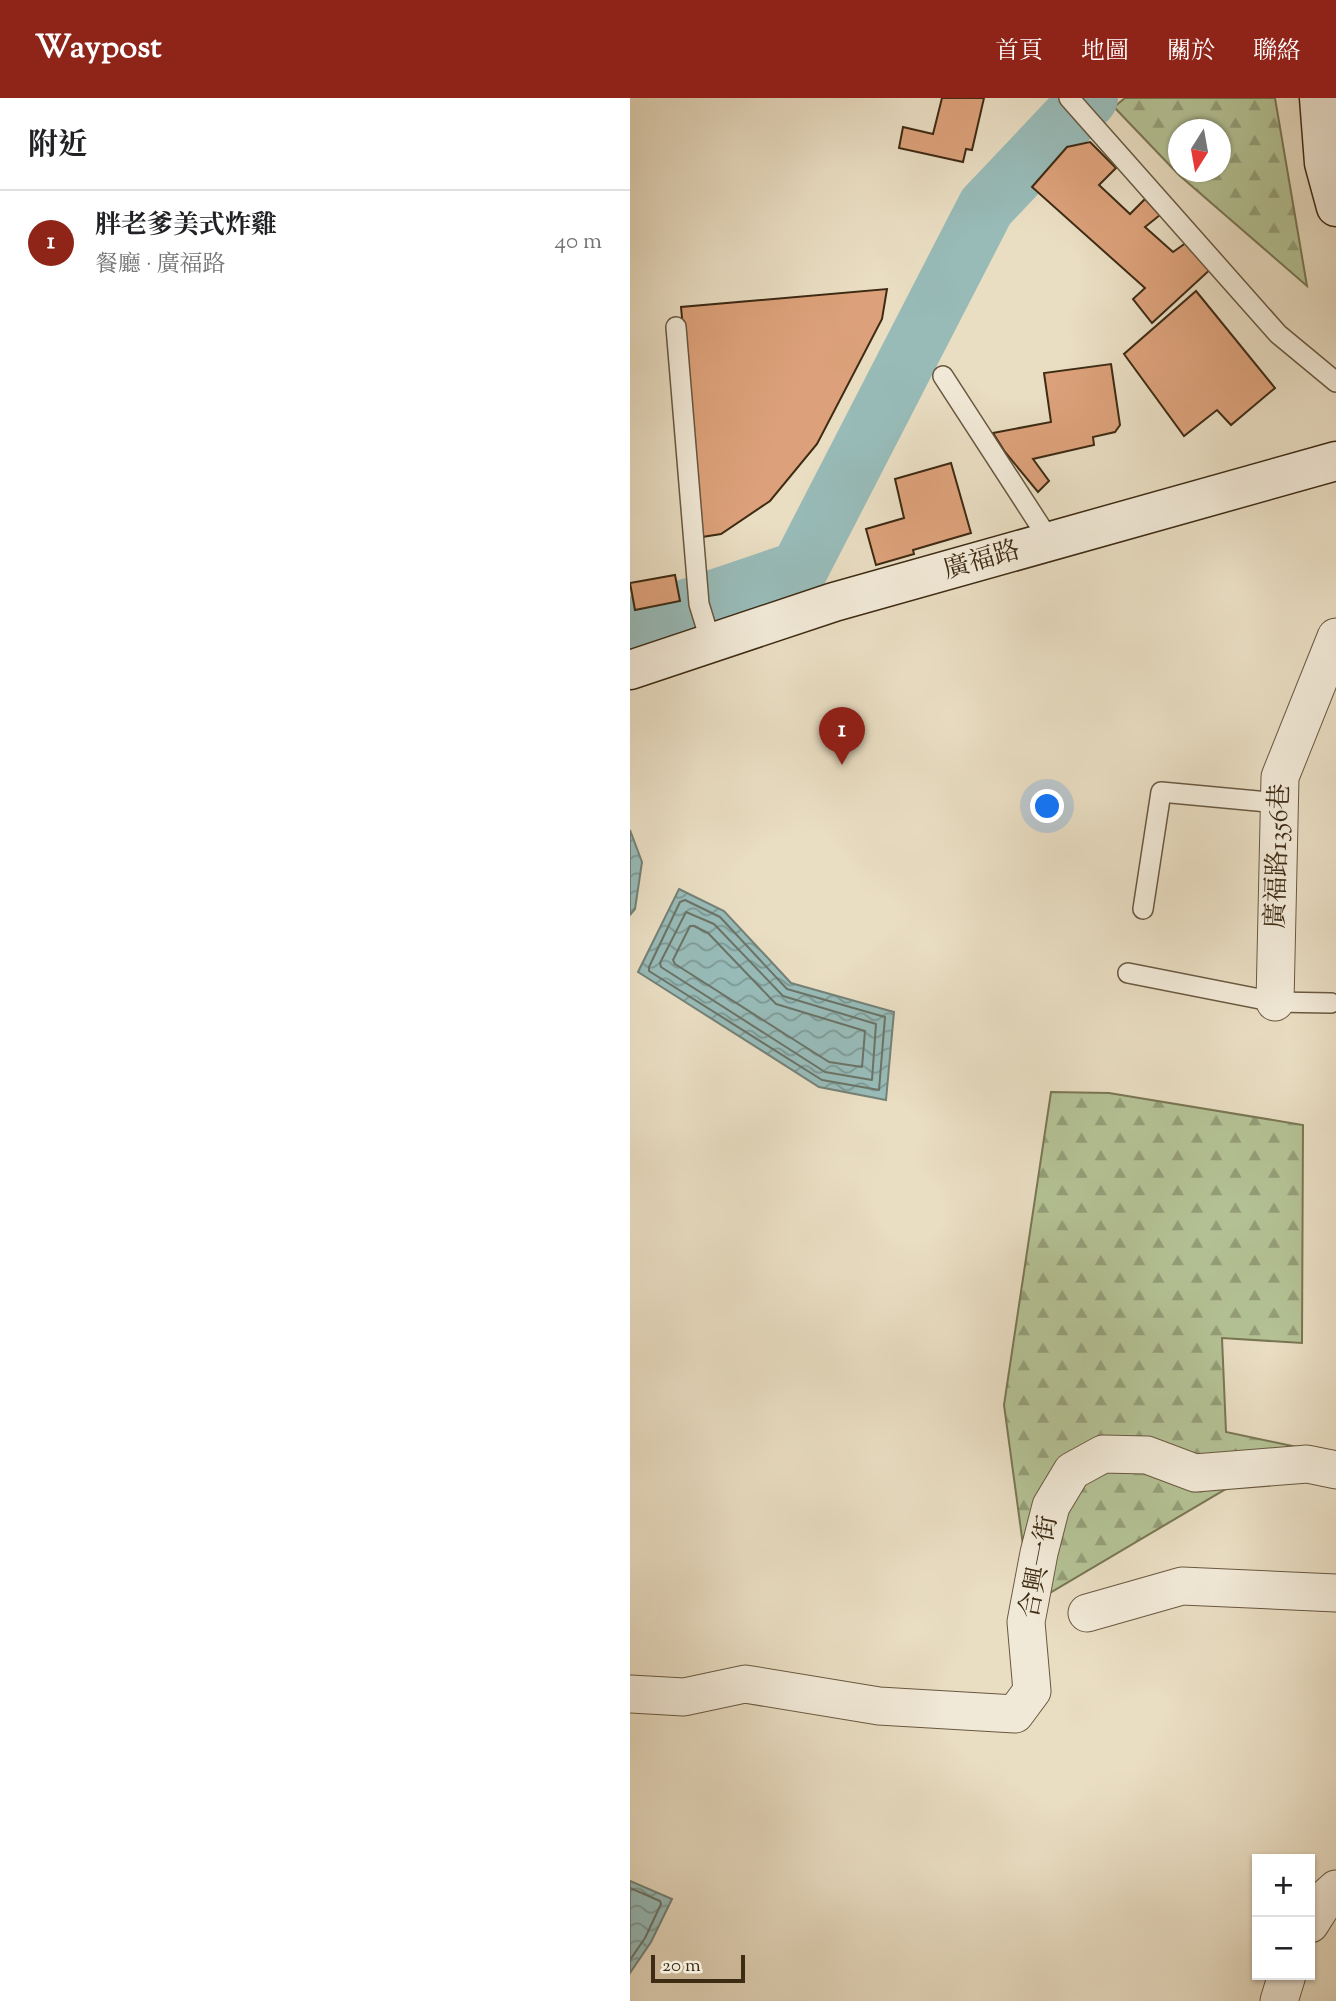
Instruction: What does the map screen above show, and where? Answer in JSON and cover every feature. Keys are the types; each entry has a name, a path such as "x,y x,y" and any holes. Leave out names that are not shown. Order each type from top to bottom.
{"street":[{"path":"1319,98 1324,163 1336,206"},
{"name":"廣福路","path":"630,670 834,602 1336,461"},
{"name":"廣福路1356巷","path":"1275,1002 1280,777 1336,637"},
{"name":"合興一街","path":"630,1694 684,1697 745,1684 880,1706 1015,1714 1032,1691 1026,1622 1039,1553 1051,1506 1072,1471 1103,1454 1147,1455 1195,1473 1307,1464 1336,1470"},
{"path":"1087,1613 1182,1586 1336,1593"},
{"path":"1314,1917 1327,1896 1336,1889"},
{"path":"1279,2001 1285,1980"}],"lane":[{"path":"1069,98 1278,334 1336,382"},
{"path":"676,327 699,604 712,643"},
{"path":"943,376 1051,541"},
{"path":"1143,909 1161,792 1279,803"},
{"path":"1128,973 1275,1002 1331,1003"}],"green space":[{"path":"1125,98 1275,98 1307,286 1187,182 1231,182 1231,119 1168,119 1168,163 1114,107"},
{"path":"1051,1092 1109,1093 1303,1125 1302,1343 1222,1338 1226,1432 1297,1447 1031,1604 1004,1405"}],"water":[{"path":"630,830 642,862 635,909 630,915"},
{"path":"679,889 724,911 791,983 894,1012 886,1100 819,1087 638,972"},
{"path":"630,1881 672,1899 651,1942 630,1973"}],"building":[{"path":"942,98 984,98 972,150 966,149 963,162 899,148 903,127 933,134"},
{"path":"1090,142 1116,168 1099,185 1130,214 1145,199 1160,215 1145,227 1173,252 1190,240 1214,266 1152,323 1133,299 1145,288 1032,187 1067,147"},
{"path":"887,289 882,319 817,444 770,501 721,534 702,537 681,307"},
{"path":"1196,291 1275,388 1231,425 1217,410 1184,436 1124,354"},
{"path":"1111,364 1120,425 1115,432 1093,437 1094,445 1033,459 1049,481 1038,492 993,433 1051,422 1044,373"},
{"path":"951,463 971,533 913,550 914,554 876,565 866,529 904,518 895,479"},
{"path":"675,575 680,601 635,610 630,583"}],"waterway":[{"path":"630,627 799,570 986,207 1089,98"}],"place":[{"name":"胖老爹美式炸雞","path":"842,765"}]}
